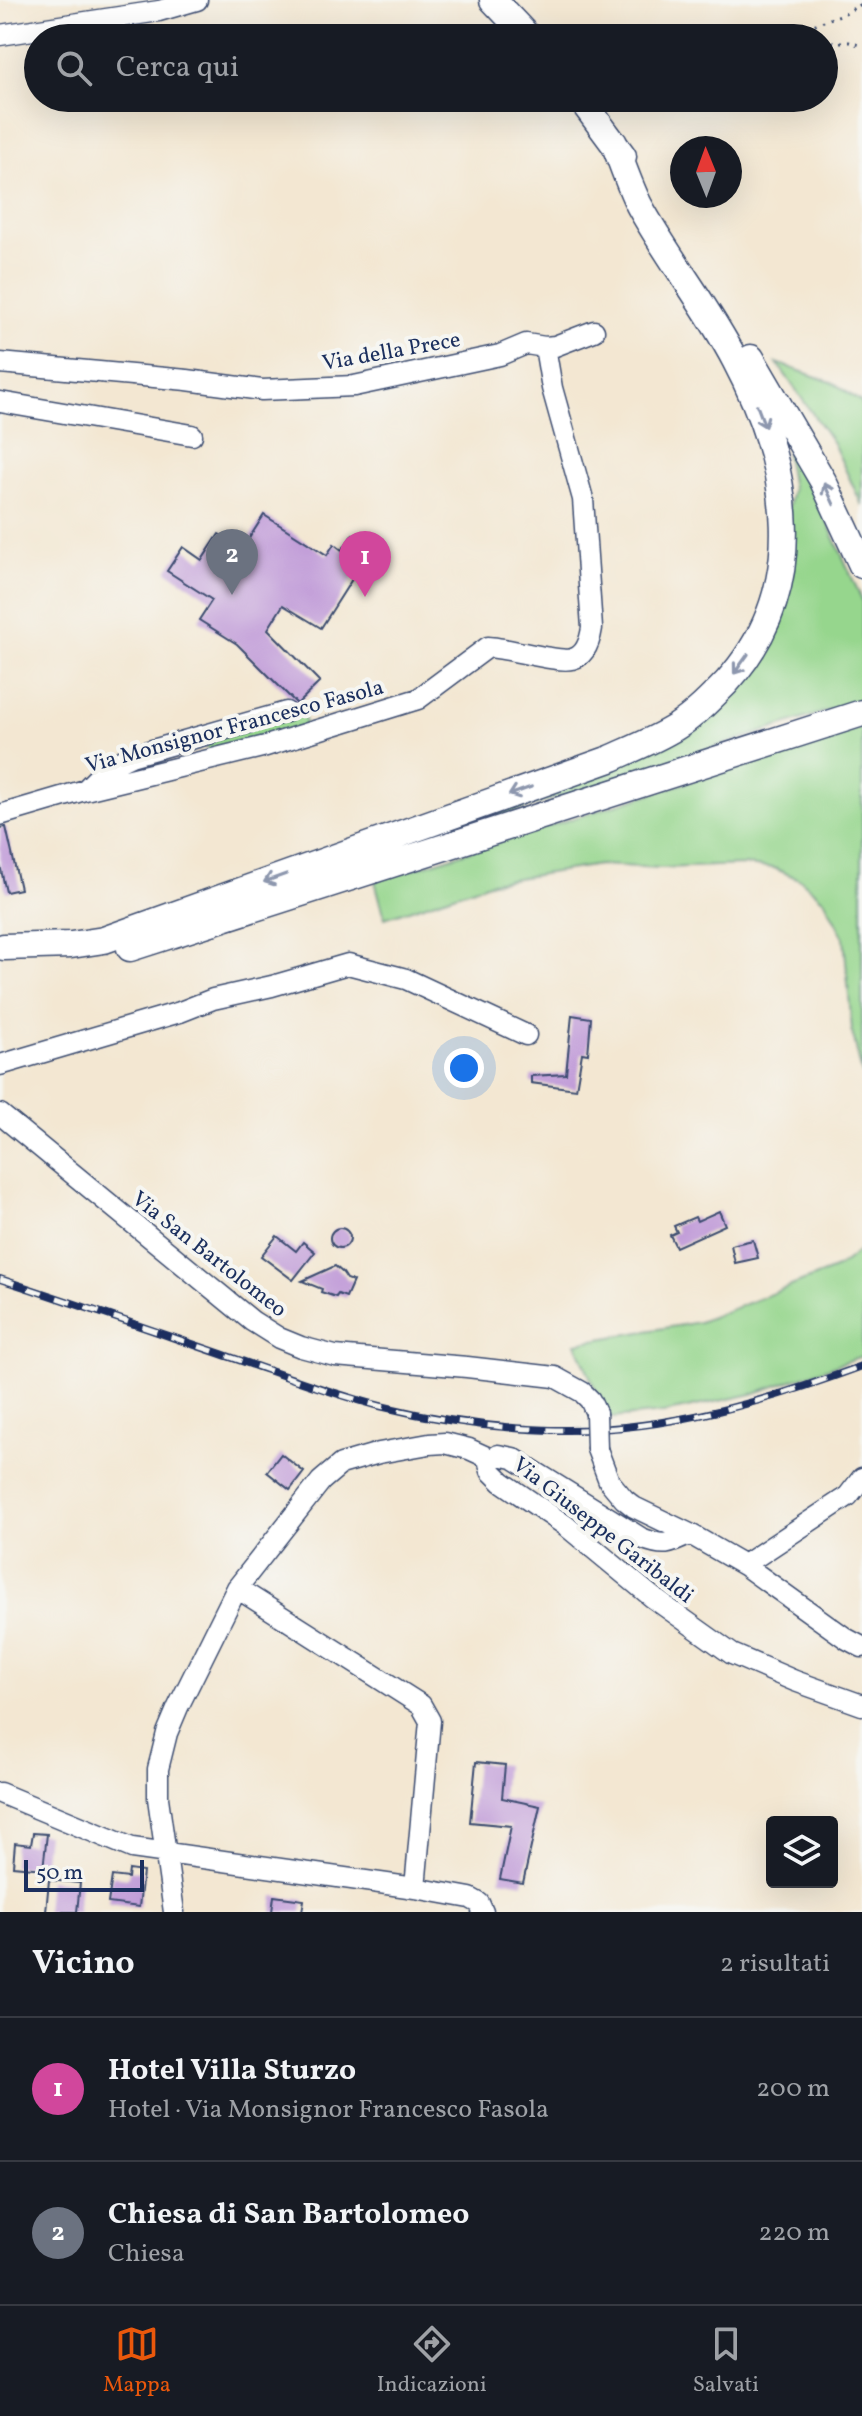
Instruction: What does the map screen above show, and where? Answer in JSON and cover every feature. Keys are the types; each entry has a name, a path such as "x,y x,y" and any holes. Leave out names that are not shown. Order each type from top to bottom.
{"main road":[{"path":"493,0 516,24"},
{"path":"591,112 614,143 638,203 771,391 823,481 862,565"},
{"path":"1,950 104,940 610,759 677,727 706,704 752,649 767,618 781,570 784,514 779,476 769,438 752,394 704,296"},
{"path":"1,950 31,962 119,951 862,713"}],"street":[{"path":"73,24 159,11 197,0"},
{"path":"0,35 24,31"},
{"name":"Via della Prece","path":"0,363 262,390 354,386 500,355 526,344 545,347 569,342 594,331"},
{"name":"Via Monsignor Francesco Fasola","path":"0,815 85,790 266,746 418,699 488,647 569,660 581,654 592,628 583,499 552,388 545,347"},
{"path":"0,402 192,435"},
{"path":"85,790 108,767 131,756 286,712"},
{"path":"0,1065 180,1012 213,999 348,964 406,979 526,1035"},
{"name":"Via San Bartolomeo","path":"0,1114 252,1321 279,1338 335,1356 555,1377 582,1392 596,1413 597,1449 609,1481 634,1507 690,1534"},
{"path":"174,1912 158,1798 158,1769 167,1733 178,1707 237,1588 321,1481 341,1464 379,1453 445,1443 491,1459"},
{"name":"Via Giuseppe Garibaldi","path":"690,1534 670,1545 641,1538 513,1458 502,1455 491,1459 491,1471 502,1482 565,1525 663,1606 732,1654 862,1705"},
{"path":"744,1565 848,1496 862,1478"},
{"path":"690,1534 744,1565 862,1647"},
{"path":"237,1588 421,1705 430,1721 415,1888"},
{"path":"0,1793 132,1848 476,1899 483,1912"}],"path":[{"path":"816,24 862,4"},
{"path":"838,42 862,46"}],"green space":[{"path":"777,363 834,383 862,403 862,505 833,443"},
{"path":"790,452 823,512 862,600 862,700 373,857 622,763 758,658 792,489 786,454"},
{"path":"303,712 306,727 209,753 205,740"},
{"path":"862,727 862,1074 852,1030 844,938 825,901 801,880 774,868 745,865 661,868 599,865 492,882 385,918 375,881"},
{"path":"862,1249 862,1356 752,1394 664,1413 602,1419 602,1406 576,1343 699,1322 837,1268"}],"building":[{"path":"264,515 327,555 334,544 342,550 353,534 373,546 321,628 283,605 268,629 320,682 297,704 237,644 199,620 212,600 167,571 183,547 202,560 219,534 231,541 235,535 246,543"},
{"path":"6,827 20,889 6,892 0,865 0,828"},
{"path":"572,1015 591,1018 588,1054 582,1053 576,1089 531,1083 531,1076 566,1074"},
{"path":"719,1211 725,1225 676,1247 670,1235 677,1232 674,1226 695,1217 697,1221"},
{"path":"340,1228 347,1231 350,1238 347,1245 340,1248 333,1245 330,1238 333,1231"},
{"path":"277,1236 296,1251 303,1242 315,1252 293,1280 261,1256"},
{"path":"753,1240 758,1258 735,1263 731,1245"},
{"path":"335,1266 353,1281 346,1297 321,1292 322,1289 302,1281"},
{"path":"281,1454 304,1472 290,1490 267,1472"},
{"path":"476,1762 505,1765 502,1798 540,1806 523,1883 500,1879 511,1826 470,1822"},
{"path":"33,1833 47,1834 43,1869 13,1866 15,1843 31,1845"},
{"path":"129,1870 143,1872 139,1907 108,1903 112,1876 128,1878"},
{"path":"49,1880 80,1883 77,1912 46,1912"},
{"path":"274,1896 304,1900 302,1912 272,1912"}],"railway":[{"path":"0,1279 361,1401 473,1424 544,1430 643,1425 754,1402 862,1366"}],"place":[{"name":"Chiesa di San Bartolomeo","path":"232,595"},
{"name":"Hotel Villa Sturzo","path":"365,597"}]}
